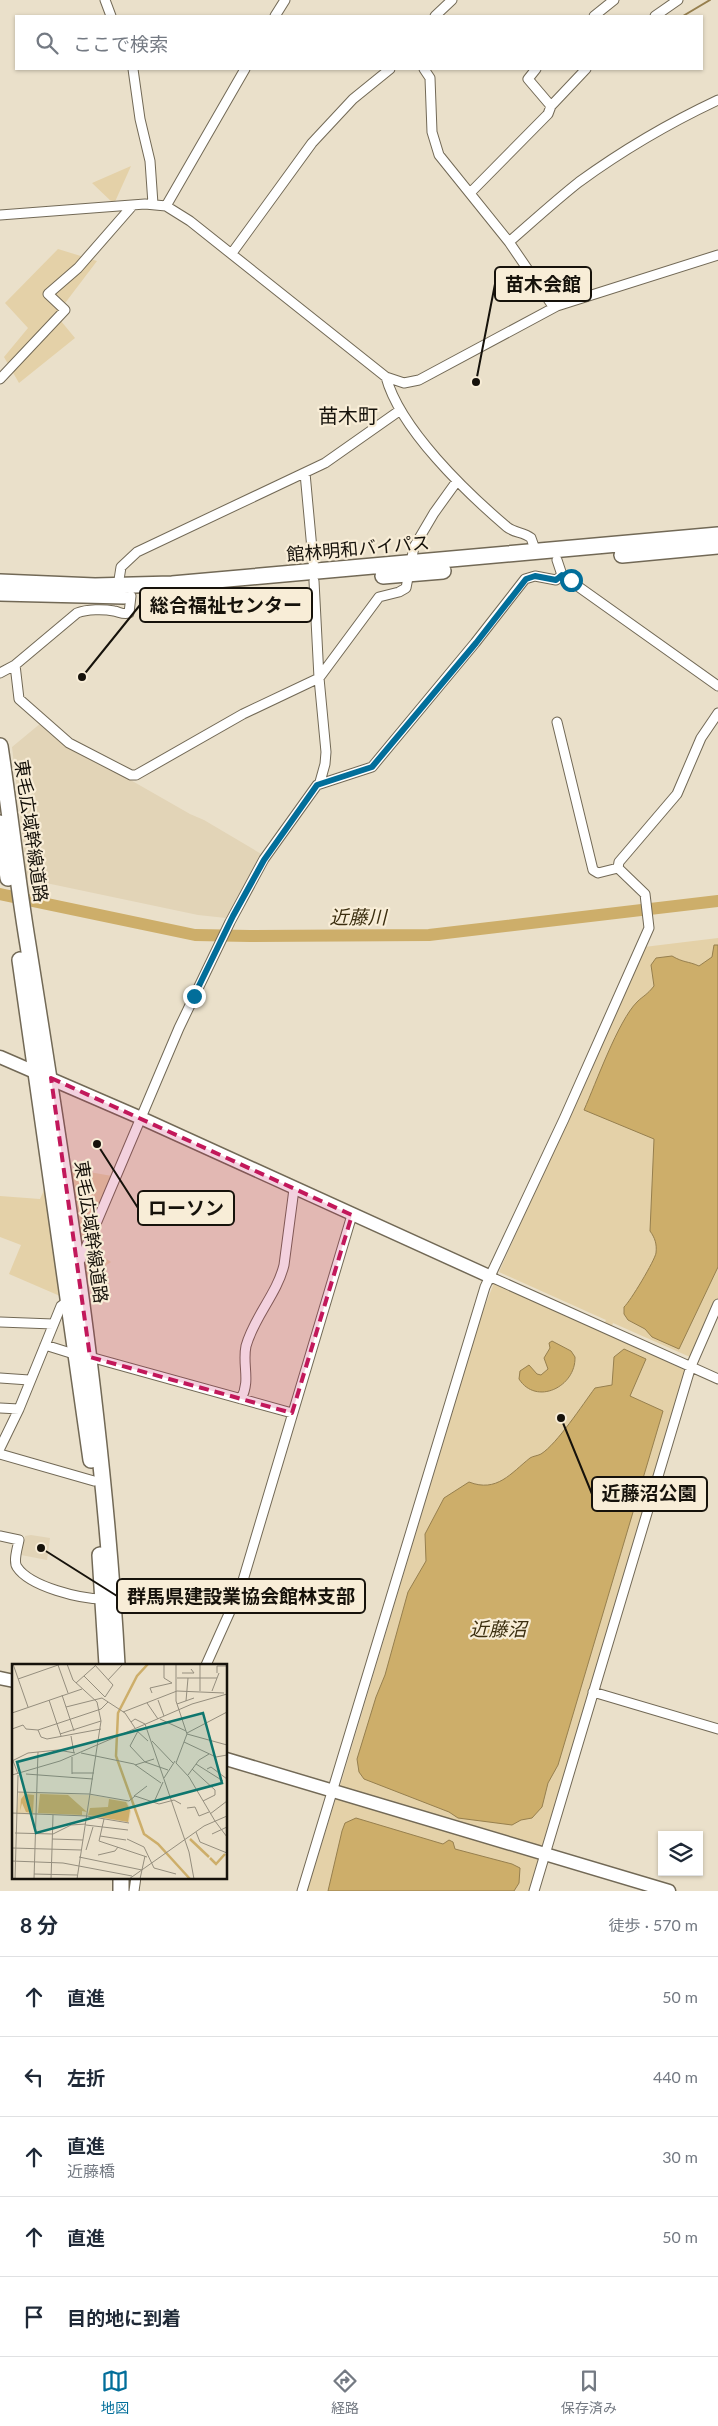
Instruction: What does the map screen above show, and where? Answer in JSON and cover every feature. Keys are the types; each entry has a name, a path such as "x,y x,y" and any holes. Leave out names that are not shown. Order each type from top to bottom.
{"highway":[{"name":"館林明和バイパス","path":"410,568 536,552 718,535"},
{"name":"館林明和バイパス","path":"0,582 118,586 314,576 410,568 557,560 718,546"},
{"name":"館林明和バイパス","path":"0,593 58,596 131,596 243,589 314,576"},
{"name":"東毛広域幹線道路","path":"0,746 14,886 76,1262 103,1599 106,1664"},
{"name":"東毛広域幹線道路","path":"0,823 14,886"},
{"name":"東毛広域幹線道路","path":"44,1075 69,1300 83,1356 104,1484 117,1664"},
{"path":"111,1878 111,1891"},
{"path":"121,1878 121,1891"}],"street":[{"path":"105,0 111,15"},
{"path":"276,15 285,0"},
{"path":"436,15 452,0"},
{"path":"595,15 614,0"},
{"path":"656,15 678,0"},
{"path":"133,70 150,161 153,204"},
{"path":"166,206 244,70"},
{"path":"232,253 312,143 353,99 389,70"},
{"path":"425,70 430,78 434,144 442,160 471,192 509,242 552,305 557,306"},
{"path":"535,70 528,79 551,106"},
{"path":"471,192 548,114 551,106 585,70"},
{"path":"509,242 578,183 620,153 657,131 718,100"},
{"path":"0,214 153,204 166,206 190,221 232,253 386,377 409,383"},
{"path":"0,379 4,372 65,310 48,294 78,268 133,205"},
{"path":"394,393 409,383 419,380 557,306 718,255"},
{"path":"386,377 394,393 399,411 457,481 509,528 527,535 533,542 536,552"},
{"path":"118,586 121,567 137,552 333,458 399,411"},
{"path":"76,1262 81,1259 175,1036 229,924 264,860 320,782 326,759 305,473"},
{"path":"15,665 19,699 69,743 133,776 250,710 319,678 376,601 383,595 403,591 408,584 414,547 434,512 457,481"},
{"path":"557,560 562,575 718,686"},
{"path":"320,782 372,767 470,650 526,579 535,576 556,580 562,575"},
{"path":"0,673 15,665 82,611 129,613 131,596"},
{"path":"618,868 619,862 633,844 661,815 676,794 701,738 718,713"},
{"path":"557,722 593,870 598,873 618,868"},
{"path":"302,1891 334,1791 457,1375 485,1287 649,925 645,894 618,868"},
{"path":"0,1057 141,1118 294,1189 718,1379"},
{"path":"241,1399 246,1388 246,1348 251,1332 281,1276 284,1265 294,1189"},
{"path":"206,1664 242,1586 352,1215"},
{"path":"0,1448 19,1410 29,1380 61,1306 69,1300"},
{"path":"534,1891 691,1366 718,1304"},
{"path":"0,1322 53,1324"},
{"path":"45,1345 292,1413"},
{"path":"0,1378 29,1380"},
{"path":"0,1408 19,1410"},
{"path":"0,1454 94,1480"},
{"path":"0,1536 19,1540 16,1566 27,1576 47,1586 75,1596 103,1599"},
{"path":"593,1692 718,1729"},
{"path":"228,1760 669,1891"},
{"path":"134,1891 136,1878"},
{"path":"121,1891 129,1891"}],"highlighted area":[{"path":"51,1078 352,1215 292,1413 90,1357"}],"shaded area":[{"path":"131,166 114,204 92,183"},
{"path":"58,249 97,261 56,315 75,338 19,383 4,357 28,328 5,303"},
{"path":"41,723 67,748 78,750 263,855 226,918 198,915 27,879 12,747"},
{"path":"718,938 718,1298 690,1357 613,1323 609,1333 686,1371 544,1846 539,1848 541,1859 531,1891 307,1891 336,1798 342,1788 340,1786 481,1316 494,1283 602,1329 606,1320 499,1272 644,947"},
{"path":"55,1166 112,1176 81,1242 111,1262 60,1296 9,1274 21,1245 0,1237 0,1196 40,1199"},
{"path":"25,1536 50,1538 47,1560 21,1555"}],"water":[{"path":"714,945 718,945 718,1267 679,1349 652,1337 645,1329 628,1320 624,1314 624,1307 642,1281 656,1253 655,1241 650,1231 654,1139 584,1110 622,1023 637,1002 654,986 651,965 656,958 672,956 699,966 712,957"},
{"path":"552,1341 571,1351 575,1357 574,1368 569,1377 554,1389 544,1392 526,1387 519,1379 520,1371 529,1365 537,1374 541,1375 548,1369 544,1358 550,1348 549,1343"},
{"name":"近藤沼","path":"624,1349 646,1359 630,1396 663,1411 558,1765 548,1783 542,1807 532,1818 521,1820 512,1825 458,1818 449,1812 364,1779 359,1772 357,1759 376,1697 385,1675 408,1592 426,1561 425,1534 444,1498 469,1482 488,1485 503,1480 530,1458 541,1454 562,1433 595,1388 612,1385 614,1357"},
{"path":"356,1818 443,1844 449,1840 453,1842 455,1849 512,1864 520,1868 519,1883 514,1891 328,1891 345,1823"}],"waterway":[{"path":"685,15 710,0"},
{"name":"近藤川","path":"0,894 195,935 250,936 429,935 718,901"}],"place":[{"name":"苗木会館","path":"476,382"},
{"name":"総合福祉センター","path":"82,677"},
{"name":"ローソン","path":"97,1144"},
{"name":"近藤沼公園","path":"561,1418"},
{"name":"群馬県建設業協会館林支部","path":"41,1548"}],"district":[{"name":"苗木町","path":"348,416"}],"route":[{"path":"194,996 233,916 264,860 317,785 326,780 372,767 476,643 526,579 535,576 556,580 562,575 571,580"}]}
